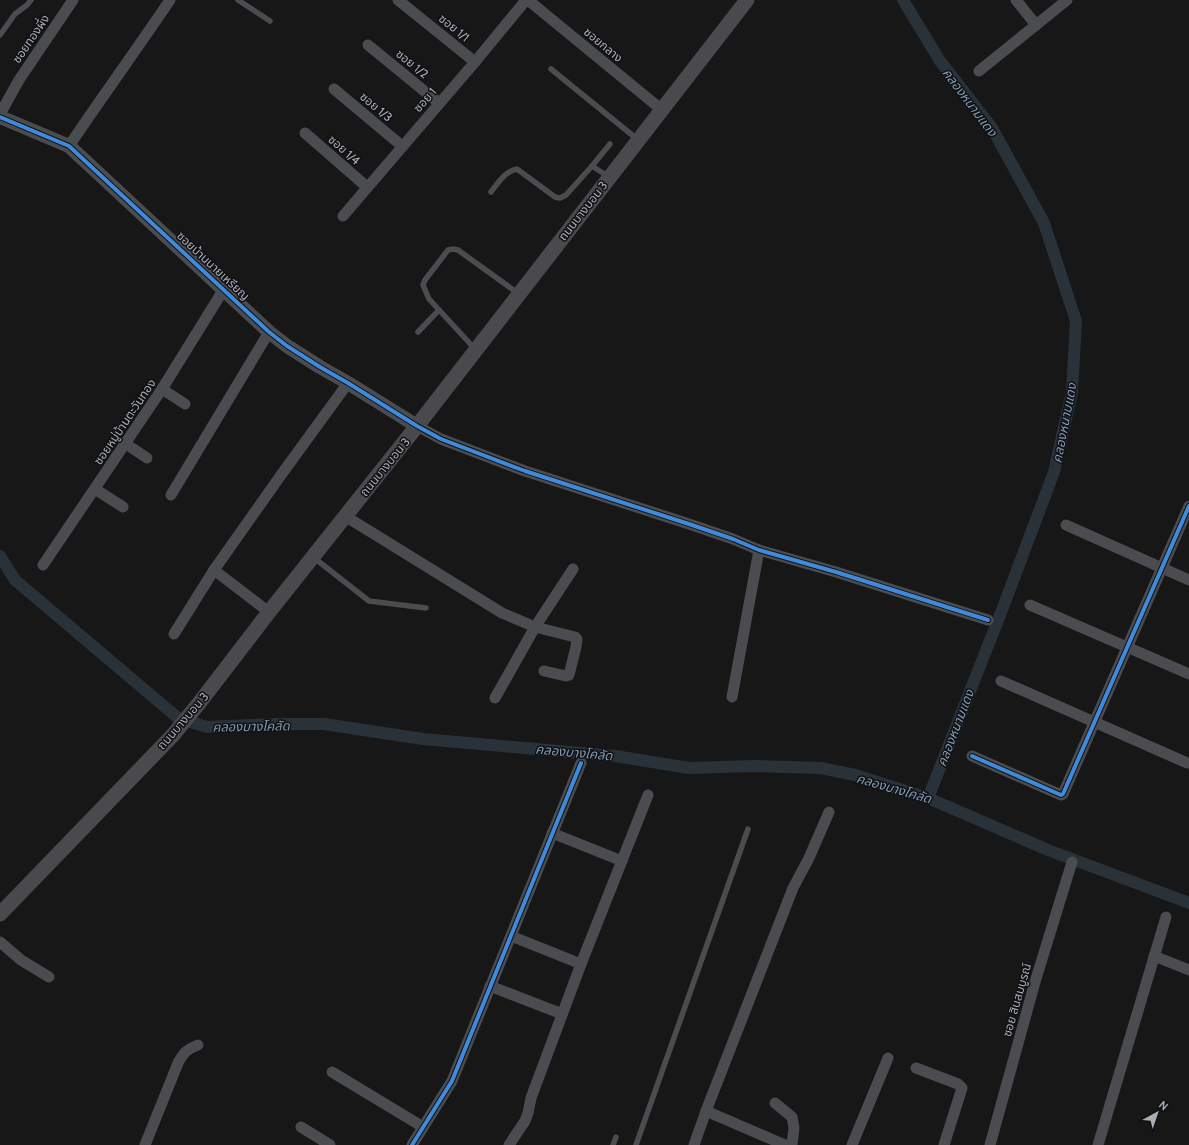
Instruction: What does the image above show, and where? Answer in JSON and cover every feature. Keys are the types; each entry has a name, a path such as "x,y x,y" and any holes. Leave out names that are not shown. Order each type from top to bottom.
{"main road":[{"name":"ถนนบางบอน 3","path":"0,914 173,735 200,702 313,556 417,426 746,0"}],"street":[{"name":"ซอยทองผึ่ง","path":"0,116 20,80 73,0"},
{"path":"69,146 170,0"},
{"name":"ซอย 1/1","path":"398,0 475,62"},
{"name":"ซอย 1","path":"343,216 527,0"},
{"name":"ซอยกลาง","path":"527,0 662,110"},
{"path":"1016,0 1036,25"},
{"path":"979,71 1067,0"},
{"name":"ซอย 1/2","path":"368,45 439,103"},
{"name":"ซอย 1/3","path":"334,88 402,146"},
{"name":"ซอยบ้านนายเหรียญ","path":"0,116 69,146 269,332 313,363 417,426"},
{"name":"ซอย 1/4","path":"305,133 367,187"},
{"name":"ซอยหมู่บ้านตะวันทอง","path":"42,565 126,444 224,289"},
{"path":"171,495 269,332"},
{"path":"174,634 214,570 348,383"},
{"path":"162,389 185,404"},
{"path":"417,426 442,439 525,471 689,524 733,539 759,550 836,572 988,620"},
{"path":"126,444 147,458"},
{"path":"95,489 123,507"},
{"path":"972,756 1061,795 1065,792 1189,506"},
{"path":"346,516 502,613 535,627 575,637 577,639 576,647 569,675 566,676 544,671"},
{"path":"1066,525 1189,580"},
{"path":"732,697 759,550"},
{"path":"495,698 535,627 573,569"},
{"path":"214,570 269,612"},
{"path":"1030,605 1189,674"},
{"path":"1001,681 1188,763"},
{"path":"412,1145 452,1081 581,762"},
{"path":"509,1145 525,1121 531,1098 562,1014 648,795"},
{"path":"694,1145 793,888 809,858 829,812"},
{"path":"552,834 622,861"},
{"name":"ซอย สินสมบูรณ์","path":"990,1145 1035,982 1072,862"},
{"path":"1098,1145 1166,917"},
{"path":"511,936 581,964"},
{"path":"0,942 21,960 49,977"},
{"path":"1154,956 1189,970"},
{"path":"490,986 562,1014"},
{"path":"146,1145 183,1053 198,1045"},
{"path":"852,1145 888,1058"},
{"path":"916,1068 958,1084 962,1088 944,1145"},
{"path":"332,1072 422,1127"},
{"path":"775,1103 792,1117 794,1128 792,1145"},
{"path":"706,1111 772,1143 785,1145"},
{"path":"301,1127 330,1145"}],"lane":[{"path":"0,35 15,14 31,0"},
{"path":"238,0 270,21"},
{"path":"551,69 638,140"},
{"path":"491,192 506,173 518,169 555,197 560,198 566,195 610,144"},
{"path":"592,166 609,178"},
{"path":"476,350 429,300 422,285 424,280 448,250 453,249 458,250 519,294"},
{"path":"418,332 439,310"},
{"path":"313,556 369,601 426,608"},
{"path":"636,1145 748,830"},
{"path":"613,1145 616,1137"}],"waterway":[{"name":"คลองหนามแดง","path":"903,0 940,61 992,128 1044,223 1076,321 1072,392 1054,472 1002,610 928,798"},
{"name":"คลองบางโคลัด","path":"0,556 15,580 178,718 207,727 274,724 324,724 423,739 615,756 689,768 754,766 821,768 855,775 928,798 1048,850 1189,903"}],"cycle path":[{"path":"0,117 69,146 269,332 287,346 320,367 441,439 525,471 689,524 733,539 759,550 836,572 988,620"},
{"path":"972,756 1061,795 1063,794 1189,506"},
{"path":"412,1145 452,1081 581,763"}]}
